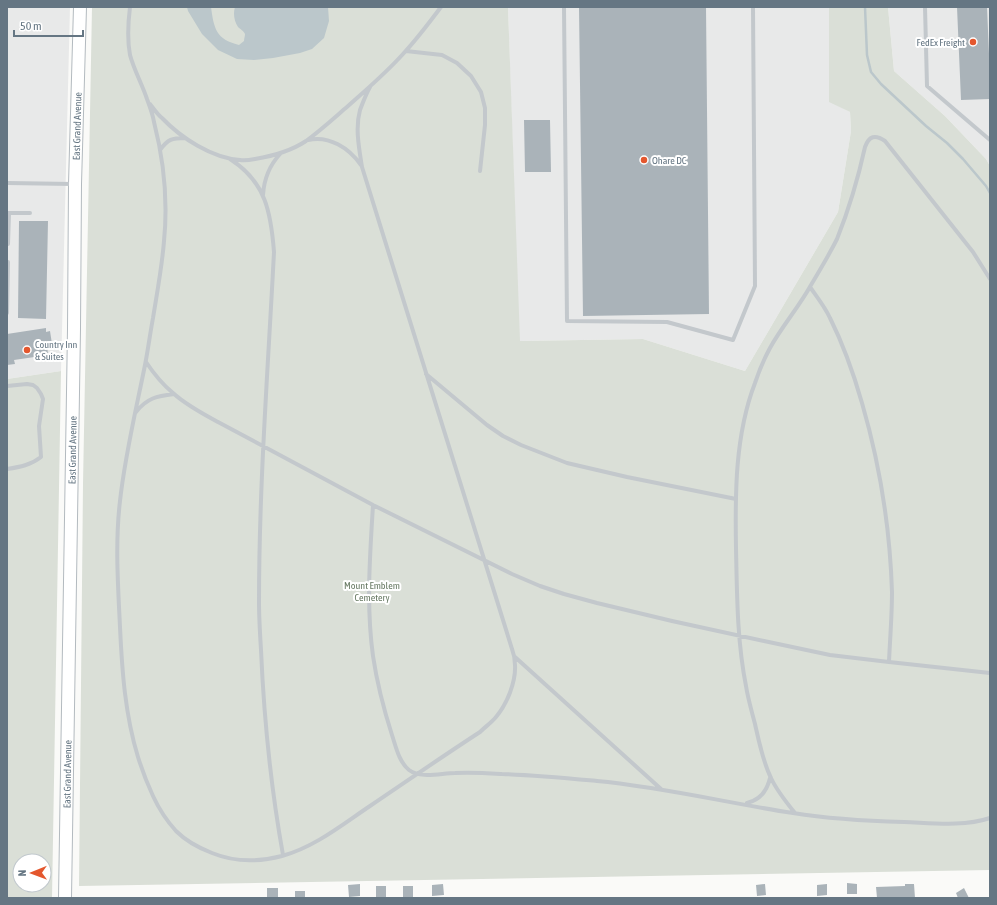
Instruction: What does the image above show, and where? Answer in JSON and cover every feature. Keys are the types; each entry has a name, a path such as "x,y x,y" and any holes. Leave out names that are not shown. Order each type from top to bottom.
{"main road":[{"name":"East Grand Avenue","path":"65,896 75,184 80,7"}],"lane":[{"path":"130,7 128,33 129,50 134,67 148,101 154,122 160,150 166,201 163,257 146,362 135,414 120,502 118,526 119,610 125,690 130,727 138,759 149,788 162,813 185,838 205,850 228,858 252,860 283,856 299,850 327,835 480,732 497,716 512,686 516,664 514,656 362,167 358,120 363,101 370,87"},
{"path":"230,159 242,161 267,157 280,153 305,141 327,124 384,74 406,51 441,7"},
{"path":"564,7 568,321 667,322 732,340 755,286 753,7"},
{"path":"925,7 927,86 990,140"},
{"path":"406,51 442,55 457,63 471,76 481,92 485,108 485,125 480,171"},
{"path":"148,101 160,117 186,138 201,148 230,159 238,164 253,180 263,195 271,225 274,252 263,446 259,603 262,681 268,747 273,793 283,856"},
{"path":"795,813 770,778 758,738 747,692 740,636 737,576 736,499 738,466 743,428 754,384 770,347 810,288 836,239 854,191 868,141 871,138 876,136 886,141 973,252 990,279"},
{"path":"160,150 167,141 172,138 186,138"},
{"path":"305,141 319,139 335,143 350,152 362,167"},
{"path":"263,195 264,182 270,167 280,153"},
{"path":"7,183 75,184"},
{"path":"8,244 8,212 30,213"},
{"path":"7,313 8,262"},
{"path":"810,288 821,302 830,318 849,365 867,421 879,470 887,521 891,568 892,594 889,662"},
{"path":"146,362 157,378 174,394 197,410 373,505 485,561 540,586 564,594 645,615 830,655 990,673"},
{"path":"426,374 488,425 503,436 520,445 567,463 627,478 736,499"},
{"path":"7,386 27,384 33,385 37,388 43,399 39,426 41,457 24,466 7,469"},
{"path":"135,414 141,405 148,401 163,395 174,394"},
{"path":"373,505 370,548 369,601 373,656 379,686 399,753 408,770 416,775 462,772 528,775 620,783 795,813 850,819 963,823 990,818"},
{"path":"514,656 661,790"},
{"path":"744,804 754,801 761,796 768,785 770,778"}],"shaded area":[{"path":"7,7 70,7 61,371 7,379"},
{"path":"187,7 211,7 213,21 218,32 225,40 239,45 244,41 245,34 238,27 236,22 234,14 235,7 328,7 329,21 324,38 312,49 273,58 254,60 237,59 218,50 202,34"},
{"path":"508,7 829,7 829,101 850,112 851,131 838,212 745,371 643,339 519,341"},
{"path":"888,7 990,7 990,166 986,159 945,116 894,71"}],"green space":[{"name":"Mount Emblem Cemetery","path":"92,7 508,7 520,341 643,339 745,371 838,212 851,131 850,112 829,102 829,7 888,7 894,71 945,116 986,159 990,166 990,870 79,886 83,484"},
{"path":"61,371 52,898 7,898 7,379"}],"building":[{"name":"Ohare DC","path":"579,7 706,7 709,314 583,316"},
{"name":"FedEx Freight","path":"957,7 987,7 990,99 961,100"},
{"path":"524,120 550,120 551,172 525,172"},
{"path":"19,221 48,221 46,319 18,318"},
{"name":"Country Inn & Suites","path":"46,328 46,332 50,331 52,344 47,344 48,355 14,360 15,364 7,365 7,334"},
{"path":"847,883 857,884 857,894 847,894"},
{"path":"360,884 360,896 349,897 348,885"},
{"path":"443,884 444,895 432,896 432,885"},
{"path":"765,884 766,895 757,896 756,885"},
{"path":"827,884 827,895 817,896 817,885"},
{"path":"905,884 914,884 915,898 877,898 876,887 905,886"},
{"path":"376,886 386,886 386,897 376,897"},
{"path":"403,886 413,886 413,897 403,897"},
{"path":"267,888 278,888 278,898 267,898"},
{"path":"964,888 969,898 958,898 956,893"},
{"path":"295,891 305,891 305,898 295,898"}],"waterway":[{"path":"865,7 867,55 871,72 881,84 963,159 986,186 990,193"}],"place":[{"name":"FedEx Freight","path":"973,42"},
{"name":"Ohare DC","path":"644,160"},
{"name":"Country Inn & Suites","path":"27,350"}]}
